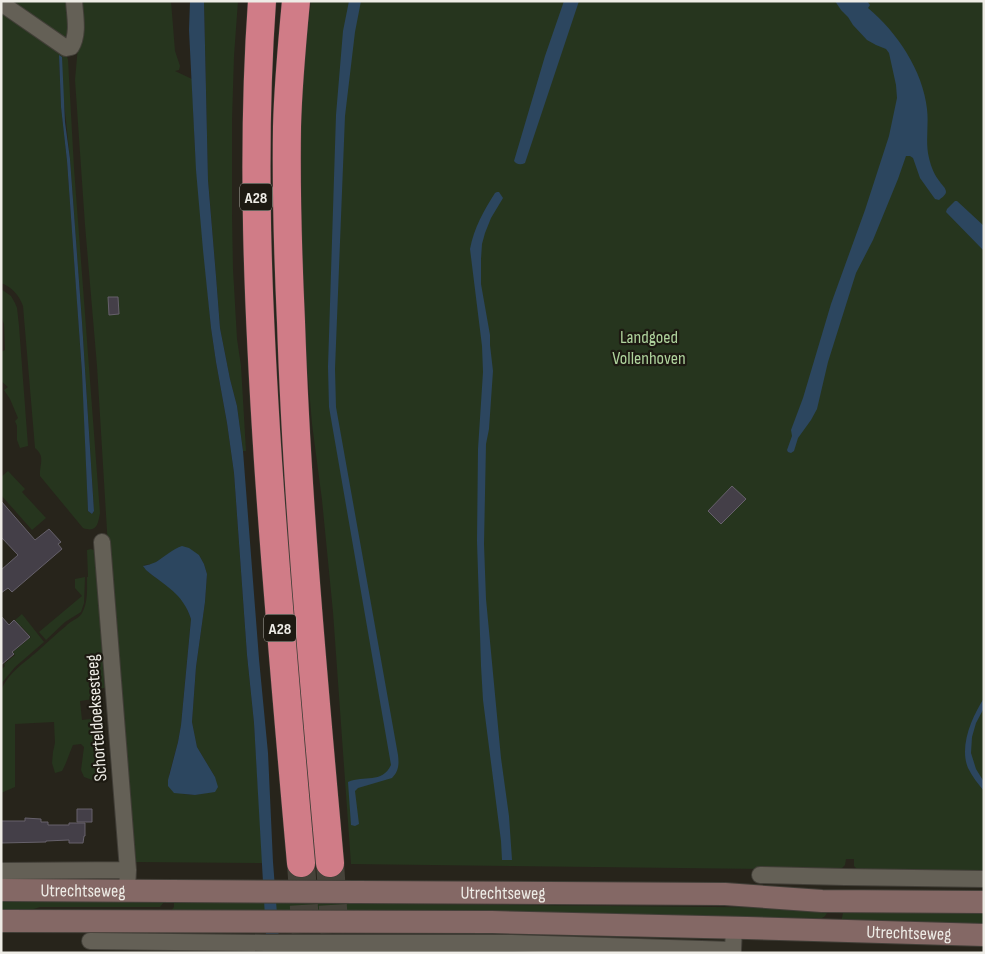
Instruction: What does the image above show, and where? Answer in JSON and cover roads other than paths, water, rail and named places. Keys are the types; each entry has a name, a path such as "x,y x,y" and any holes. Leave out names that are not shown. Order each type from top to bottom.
{"highway":[{"name":"A28","path":"262,1 258,52 256,128 257,239 263,383 276,579 301,863"},
{"name":"A28","path":"296,1 290,58 287,127 293,395 305,576 330,863"}],"main road":[{"name":"Utrechtseweg","path":"1,890 127,880 166,890 725,894 841,901 984,902"},
{"path":"164,922 169,906 166,890"},
{"path":"834,931 841,901"},
{"name":"Utrechtseweg","path":"1,921 492,922 984,935"}],"street":[{"path":"1,3 66,48 70,47 73,43 75,34 74,1"},
{"name":"Schorteldoeksesteeg","path":"102,542 127,880"},
{"name":"Utrechtseweg","path":"1,871 127,880"},
{"path":"760,875 984,879"},
{"path":"841,901 845,877"},
{"path":"90,941 512,943 733,950 734,927"}],"water":[{"path":"190,1 204,1 208,180 220,328 237,406 243,451 268,753 273,862 280,953 267,953 254,723 247,655 234,473 211,328 196,170 189,30"},
{"path":"349,1 361,1 355,32 345,116 335,369 336,407 398,755 397,770 392,778 358,788 355,791 359,824 355,826 351,825 348,782 378,777 383,775 391,765 329,407 328,367 336,115 343,31"},
{"path":"564,1 579,1 525,163 518,164 514,161 545,56"},
{"path":"835,1 867,1 870,5 868,8 889,29 907,53 925,95 927,146 930,161 938,180 946,192 939,200 935,199 920,178 913,158 906,156 873,240 856,273 828,362 817,409 798,438 794,451 791,453 787,450 792,436 791,430 803,398 831,304 889,136 897,98 889,53 886,49 867,40"},
{"path":"59,55 62,57 65,122 70,159 82,322 94,511 92,514 88,511 82,373 67,161 61,107"},
{"path":"497,192 503,198 491,218 485,233 481,259 481,284 490,335 493,371 489,429 486,444 484,544 486,599 512,860 502,860 483,700 477,541 478,449 483,372 482,346 470,249 480,220"},
{"path":"955,201 984,226 984,251 946,212"},
{"path":"182,546 189,548 199,555 207,574 196,667 192,722 197,747 215,777 218,787 215,792 195,795 174,793 168,786 181,725 191,619 188,610 178,596 143,566 156,562"},
{"path":"984,698 984,708 976,723 972,737 971,753 976,769 984,782 984,791 968,768 965,750 971,723"}],"tunnel":[{"path":"301,863 307,953"},
{"path":"330,863 336,953"}],"park label":[{"name":"Landgoed Vollenhoven","path":"649,347"}]}
